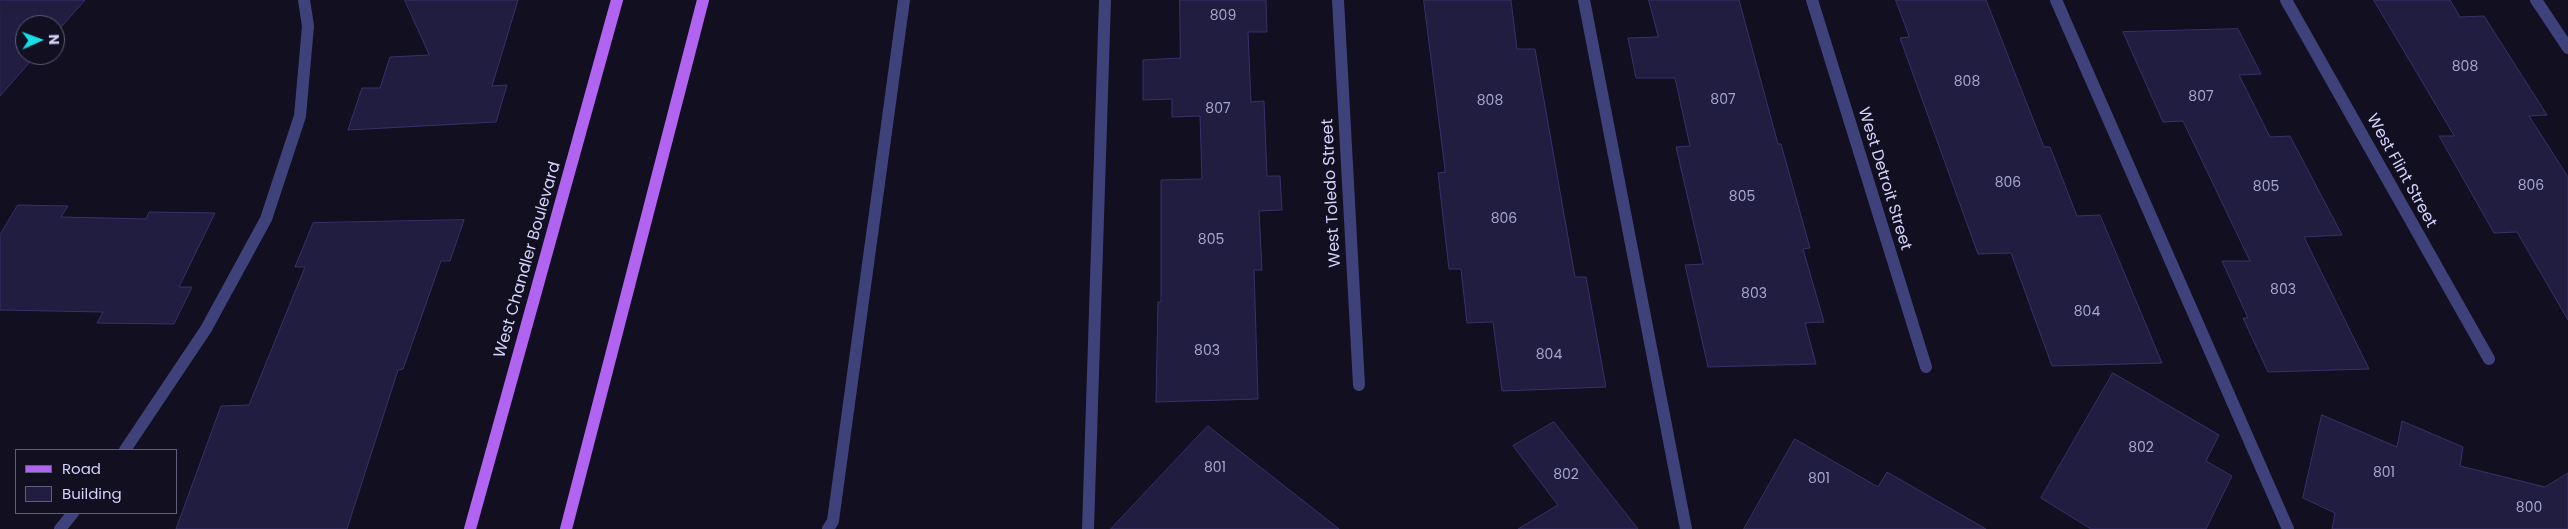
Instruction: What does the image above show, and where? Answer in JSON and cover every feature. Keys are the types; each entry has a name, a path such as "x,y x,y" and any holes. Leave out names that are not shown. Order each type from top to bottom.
{"main road":[{"name":"West Chandler Boulevard","path":"470,529 617,0"},
{"path":"566,529 703,0"}],"street":[{"path":"126,449 206,329 266,219 300,116 308,26 304,0"},
{"path":"828,529 833,521 904,0"},
{"path":"1088,529 1105,0"},
{"name":"West Toledo Street","path":"1338,0 1359,385"},
{"path":"1584,0 1686,529"},
{"name":"West Detroit Street","path":"1812,0 1926,367"},
{"path":"2056,0 2288,529"},
{"name":"West Flint Street","path":"2286,0 2489,359"},
{"path":"2536,0 2568,48"},
{"path":"60,529 72,514"}],"building":[{"path":"0,0 85,0 65,23 65,15 15,15 15,65 27,65 0,96"},
{"path":"405,0 518,0 492,86 507,85 496,122 348,130 362,88 380,88 390,57 429,55"},
{"path":"1180,0 1266,0 1267,32 1248,32 1251,102 1264,101 1267,176 1280,176 1282,210 1259,211 1262,270 1254,270 1258,399 1156,402 1158,302 1161,302 1161,180 1202,179 1200,116 1172,117 1172,99 1143,100 1143,60 1180,58"},
{"path":"1424,0 1511,0 1517,49 1535,49 1575,277 1586,277 1606,387 1502,391 1493,322 1467,323 1461,269 1449,269 1438,173 1445,172"},
{"path":"1649,0 1739,0 1778,144 1781,144 1810,248 1803,249 1824,322 1805,323 1816,364 1708,367 1685,265 1703,264 1676,147 1690,146 1675,78 1636,78 1628,38 1658,37"},
{"path":"1896,0 1986,0 2044,147 2050,147 2077,216 2100,215 2162,363 2052,366 2011,253 1978,254 1900,38 1909,37"},
{"path":"2374,0 2450,0 2460,17 2484,16 2547,115 2529,116 2568,177 2568,320 2517,232 2494,233 2439,136 2454,136"},
{"path":"2238,29 2261,74 2239,75 2270,137 2290,136 2342,235 2304,237 2369,369 2268,372 2243,318 2248,318 2222,261 2250,261 2183,121 2163,122 2123,32"},
{"path":"18,205 68,206 61,217 146,219 149,212 215,213 179,287 192,287 174,324 97,323 103,312 0,310 0,235"},
{"path":"464,220 450,261 441,261 403,369 398,370 347,529 176,529 221,406 249,405 305,267 295,267 313,223"},
{"path":"2113,373 2219,435 2206,461 2232,476 2206,529 2091,529 2041,498"},
{"path":"2322,415 2397,447 2402,421 2463,447 2460,466 2545,487 2568,473 2568,529 2332,529 2335,513 2303,498"},
{"path":"1554,422 1638,529 1518,529 1558,505 1513,446"},
{"path":"1208,426 1339,529 1111,529"},
{"path":"1795,439 1878,487 1887,472 1986,529 1744,529"}]}
